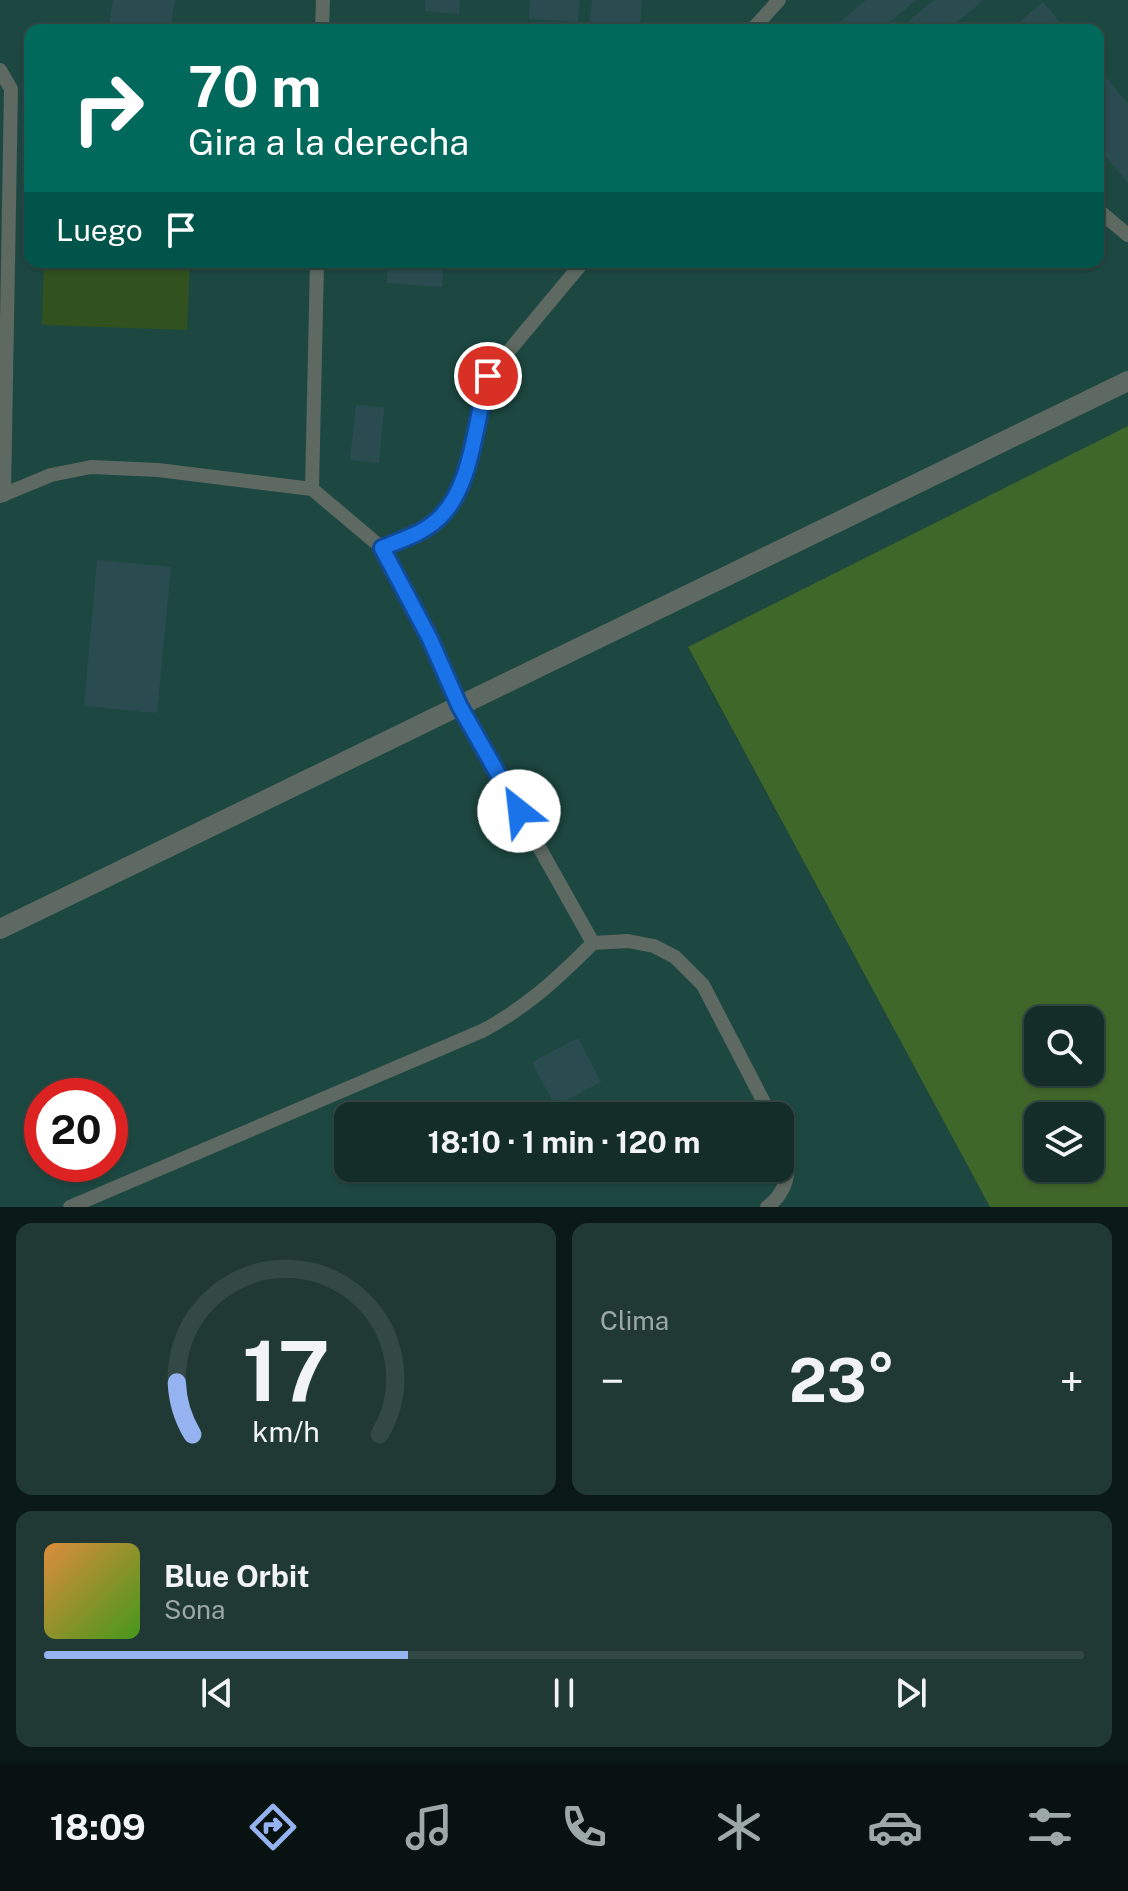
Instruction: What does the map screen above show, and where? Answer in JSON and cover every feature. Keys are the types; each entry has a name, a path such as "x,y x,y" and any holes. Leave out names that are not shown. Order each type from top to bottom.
{"street":[{"path":"0,929 1128,381"}],"lane":[{"path":"322,24 323,0"},
{"path":"757,24 779,0"},
{"path":"0,70 11,89 2,495 51,475 91,467 158,470 312,489 382,548 430,639 459,705 593,943"},
{"path":"1104,215 1128,235"},
{"path":"312,489 317,268"},
{"path":"382,548 421,531 450,506 463,482 488,376 578,268"},
{"path":"70,1207 482,1031 514,1014 546,989 593,943 628,941 654,946 675,957 703,985 764,1102"},
{"path":"767,1207 776,1200 786,1182"}],"shaded area":[{"path":"0,0 1128,0 1128,426 688,648 990,1207 0,1207"}],"green space":[{"path":"44,268 190,268 187,330 42,325"},
{"path":"1128,426 1128,1207 990,1207 688,647"}],"building":[{"path":"113,0 175,0 171,24 109,24"},
{"path":"425,0 460,0 459,14 425,11"},
{"path":"530,0 580,0 578,22 529,19"},
{"path":"592,0 642,0 640,24 590,23"},
{"path":"866,0 916,0 887,24 837,24"},
{"path":"934,0 984,0 955,24 905,24"},
{"path":"1043,2 1062,24 1016,24"},
{"path":"1104,75 1128,104 1128,183 1104,154"},
{"path":"388,268 444,268 442,287 387,283"},
{"path":"356,405 384,407 379,463 350,460"},
{"path":"97,560 171,567 157,713 84,706"},
{"path":"578,1038 601,1082 563,1102 553,1102 532,1062"}],"route":[{"path":"488,376 463,482 450,506 421,531 382,548 430,639 459,705 519,811"}]}
